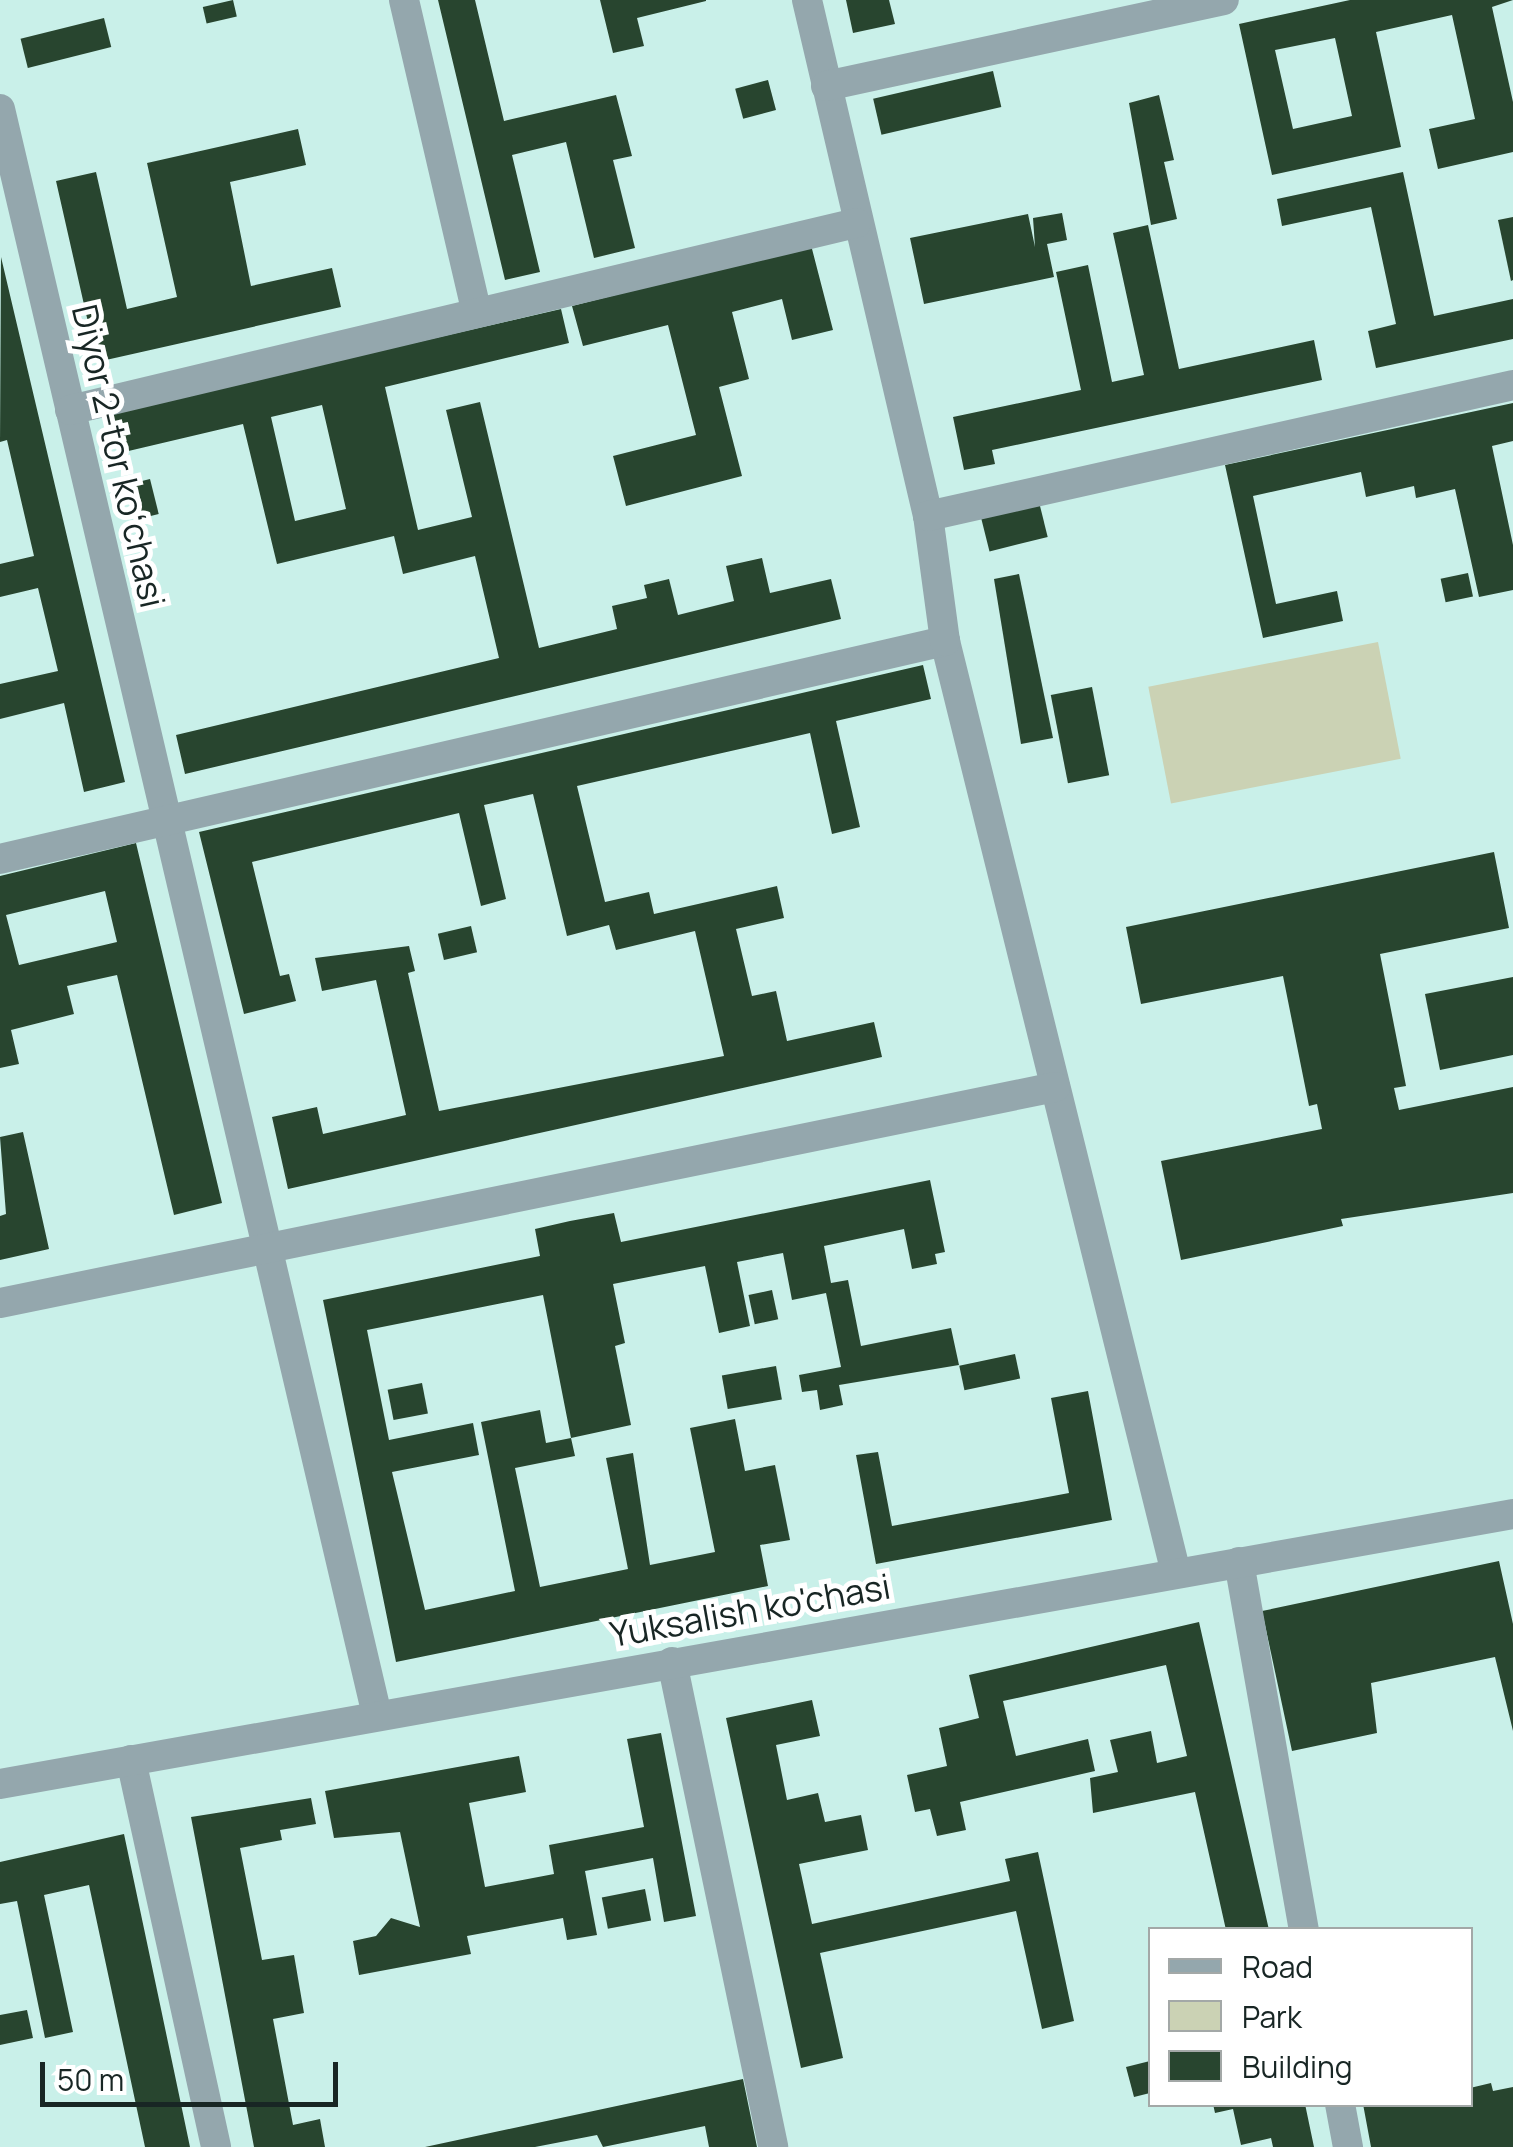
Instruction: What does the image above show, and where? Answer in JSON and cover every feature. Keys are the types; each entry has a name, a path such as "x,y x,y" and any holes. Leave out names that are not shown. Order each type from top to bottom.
{"street":[{"path":"404,0 478,313"},
{"path":"806,0 928,516 945,641 1176,1573"},
{"path":"826,86 1224,0"},
{"name":"Diyor 2-tor koʻchasi","path":"0,108 163,821 377,1714"},
{"path":"70,410 856,223"},
{"path":"928,516 1513,384"},
{"path":"0,859 945,641"},
{"path":"0,1304 1055,1087"},
{"name":"Yuksalish ko'chasi","path":"0,1784 1513,1514"},
{"path":"1239,1562 1303,1927"},
{"path":"672,1662 773,2147"},
{"path":"131,1760 216,2147"},
{"path":"1341,2107 1348,2147"}],"green space":[{"path":"1378,642 1401,759 1171,803 1148,687"}],"building":[{"path":"233,0 237,17 207,24 203,7"},
{"path":"438,0 475,0 504,121 616,95 632,156 613,160 635,248 594,258 566,142 512,155 540,272 505,280"},
{"path":"600,0 706,1 637,18 644,46 613,53"},
{"path":"846,0 889,0 895,24 853,33"},
{"path":"1350,0 1513,0 1492,7 1513,102 1513,152 1438,169 1429,129 1475,119 1452,15 1376,32 1401,147 1272,175 1239,24","holes":["1335,38 1352,116 1293,129 1275,50"]},
{"path":"104,18 111,47 28,68 21,39"},
{"path":"993,71 1001,107 881,135 873,99"},
{"path":"768,80 776,110 743,119 735,89"},
{"path":"1159,95 1174,160 1164,162 1177,219 1151,225 1129,103"},
{"path":"298,129 306,165 230,182 251,286 332,268 341,307 97,362 56,181 96,172 127,309 177,297 147,163"},
{"path":"1403,172 1434,316 1513,299 1513,339 1376,368 1368,331 1396,324 1371,207 1282,226 1277,199"},
{"path":"1062,213 1067,240 1047,244 1054,277 924,304 910,238 1028,214 1035,247 1033,218"},
{"path":"1513,217 1513,280 1511,281 1498,220"},
{"path":"1148,225 1179,369 1314,340 1322,380 992,450 995,464 964,470 953,417 1081,390 1056,272 1088,265 1112,382 1144,375 1113,233"},
{"path":"811,245 833,330 792,340 782,299 732,312 749,379 719,387 742,476 626,506 613,456 696,435 668,325 583,346 572,306"},
{"path":"1,257 125,782 84,792 64,703 0,719 0,684 58,671 38,588 0,597 0,564 34,556 7,440 0,442"},
{"path":"561,309 569,343 385,387 418,530 472,517 446,410 480,402 539,648 617,629 612,606 647,598 644,585 669,579 678,615 734,601 726,566 762,558 770,593 831,579 841,619 185,774 176,735 499,658 475,556 403,574 394,536 277,564 243,424 120,453 110,413","holes":["322,405 346,509 295,521 271,417"]},
{"path":"1513,403 1513,441 1492,446 1513,545 1513,590 1479,597 1455,489 1416,498 1414,486 1366,497 1361,472 1253,496 1276,604 1337,591 1343,621 1263,638 1225,465"},
{"path":"150,479 159,514 134,520 126,485"},
{"path":"1039,502 1048,537 989,551 981,517"},
{"path":"1468,573 1473,596 1446,602 1441,579"},
{"path":"1019,574 1053,738 1021,744 994,579"},
{"path":"923,665 931,699 836,721 860,827 832,834 810,733 577,786 605,902 649,892 654,914 777,886 784,918 736,929 752,996 776,991 787,1041 874,1022 882,1057 288,1189 272,1117 317,1107 323,1134 406,1115 376,980 322,991 315,958 409,946 415,971 408,973 439,1111 724,1056 695,931 616,950 609,925 567,936 533,794 484,805 506,899 481,906 459,813 252,862 280,976 289,974 296,1001 244,1014 199,832"},
{"path":"1092,687 1109,775 1068,783 1051,695"},
{"path":"136,843 222,1203 174,1215 117,975 67,986 74,1014 11,1030 19,1064 0,1068 0,876","holes":["105,891 117,942 19,965 6,915"]},
{"path":"1494,852 1509,928 1380,954 1406,1086 1394,1088 1399,1110 1513,1087 1513,1193 1341,1219 1343,1226 1181,1260 1161,1161 1322,1129 1317,1104 1309,1106 1283,976 1141,1004 1126,927"},
{"path":"471,926 477,952 444,960 438,934"},
{"path":"1513,977 1513,1055 1440,1070 1425,994"},
{"path":"23,1132 49,1249 0,1260 0,1216 6,1214 0,1137"},
{"path":"930,1180 945,1252 935,1254 937,1264 912,1269 904,1229 824,1246 831,1283 848,1280 861,1346 951,1328 959,1365 839,1385 843,1405 820,1410 817,1390 802,1392 799,1375 841,1367 826,1293 792,1300 783,1253 737,1262 750,1326 719,1333 705,1266 613,1284 625,1343 615,1346 631,1425 571,1438 575,1456 515,1468 540,1587 628,1569 606,1458 633,1453 650,1565 715,1552 690,1428 735,1419 745,1471 775,1465 790,1540 760,1545 768,1586 396,1662 323,1300 540,1256 535,1229 570,1221 614,1213 621,1242","holes":["543,1295 571,1438 546,1443 540,1410 481,1422 515,1591 425,1610 392,1472 479,1455 473,1423 389,1440 367,1330"]},
{"path":"772,1290 778,1319 755,1324 749,1295"},
{"path":"1015,1354 1020,1378 964,1390 959,1366"},
{"path":"776,1366 782,1399 728,1409 722,1376"},
{"path":"422,1383 428,1413 394,1420 388,1390"},
{"path":"1088,1391 1112,1520 876,1564 856,1455 878,1452 892,1526 1069,1493 1051,1398"},
{"path":"1499,1561 1513,1624 1513,1731 1495,1657 1371,1683 1377,1733 1292,1751 1262,1611"},
{"path":"1199,1622 1268,1927 1225,1927 1195,1792 1093,1813 1090,1778 1118,1772 1110,1740 1151,1731 1157,1763 1187,1756 1166,1665 1003,1701 1016,1756 1088,1739 1095,1771 960,1802 966,1830 937,1836 930,1809 915,1812 907,1775 947,1766 939,1728 979,1718 969,1675"},
{"path":"812,1700 820,1736 776,1745 787,1800 818,1793 825,1822 861,1815 868,1850 799,1864 812,1924 1010,1881 1005,1859 1038,1852 1074,2021 1042,2029 1016,1911 820,1953 843,2058 801,2068 726,1718"},
{"path":"661,1733 696,1916 664,1922 653,1858 585,1871 597,1935 567,1940 563,1918 467,1936 471,1954 359,1975 353,1941 376,1936 391,1918 420,1927 400,1832 334,1838 325,1791 519,1756 526,1792 469,1803 485,1887 554,1874 549,1845 644,1827 627,1739"},
{"path":"311,1798 316,1824 280,1830 282,1840 240,1848 262,1960 294,1955 304,2013 273,2019 293,2125 320,2119 325,2147 254,2147 191,1817"},
{"path":"124,1834 190,2147 145,2147 89,1885 44,1895 73,2032 45,2038 17,1901 0,1904 0,1862"},
{"path":"645,1889 651,1920 608,1929 602,1897"},
{"path":"27,2010 33,2038 0,2045 0,2015"},
{"path":"1148,2062 1148,2094 1134,2097 1126,2067"},
{"path":"743,2079 757,2147 709,2147 705,2126 603,2147 597,2135 535,2147 425,2147"},
{"path":"1491,2083 1493,2091 1513,2087 1513,2147 1371,2147 1364,2107 1473,2107 1473,2087"},
{"path":"1214,2107 1306,2107 1314,2147 1273,2147 1271,2138 1241,2145 1233,2109 1215,2113"}]}
